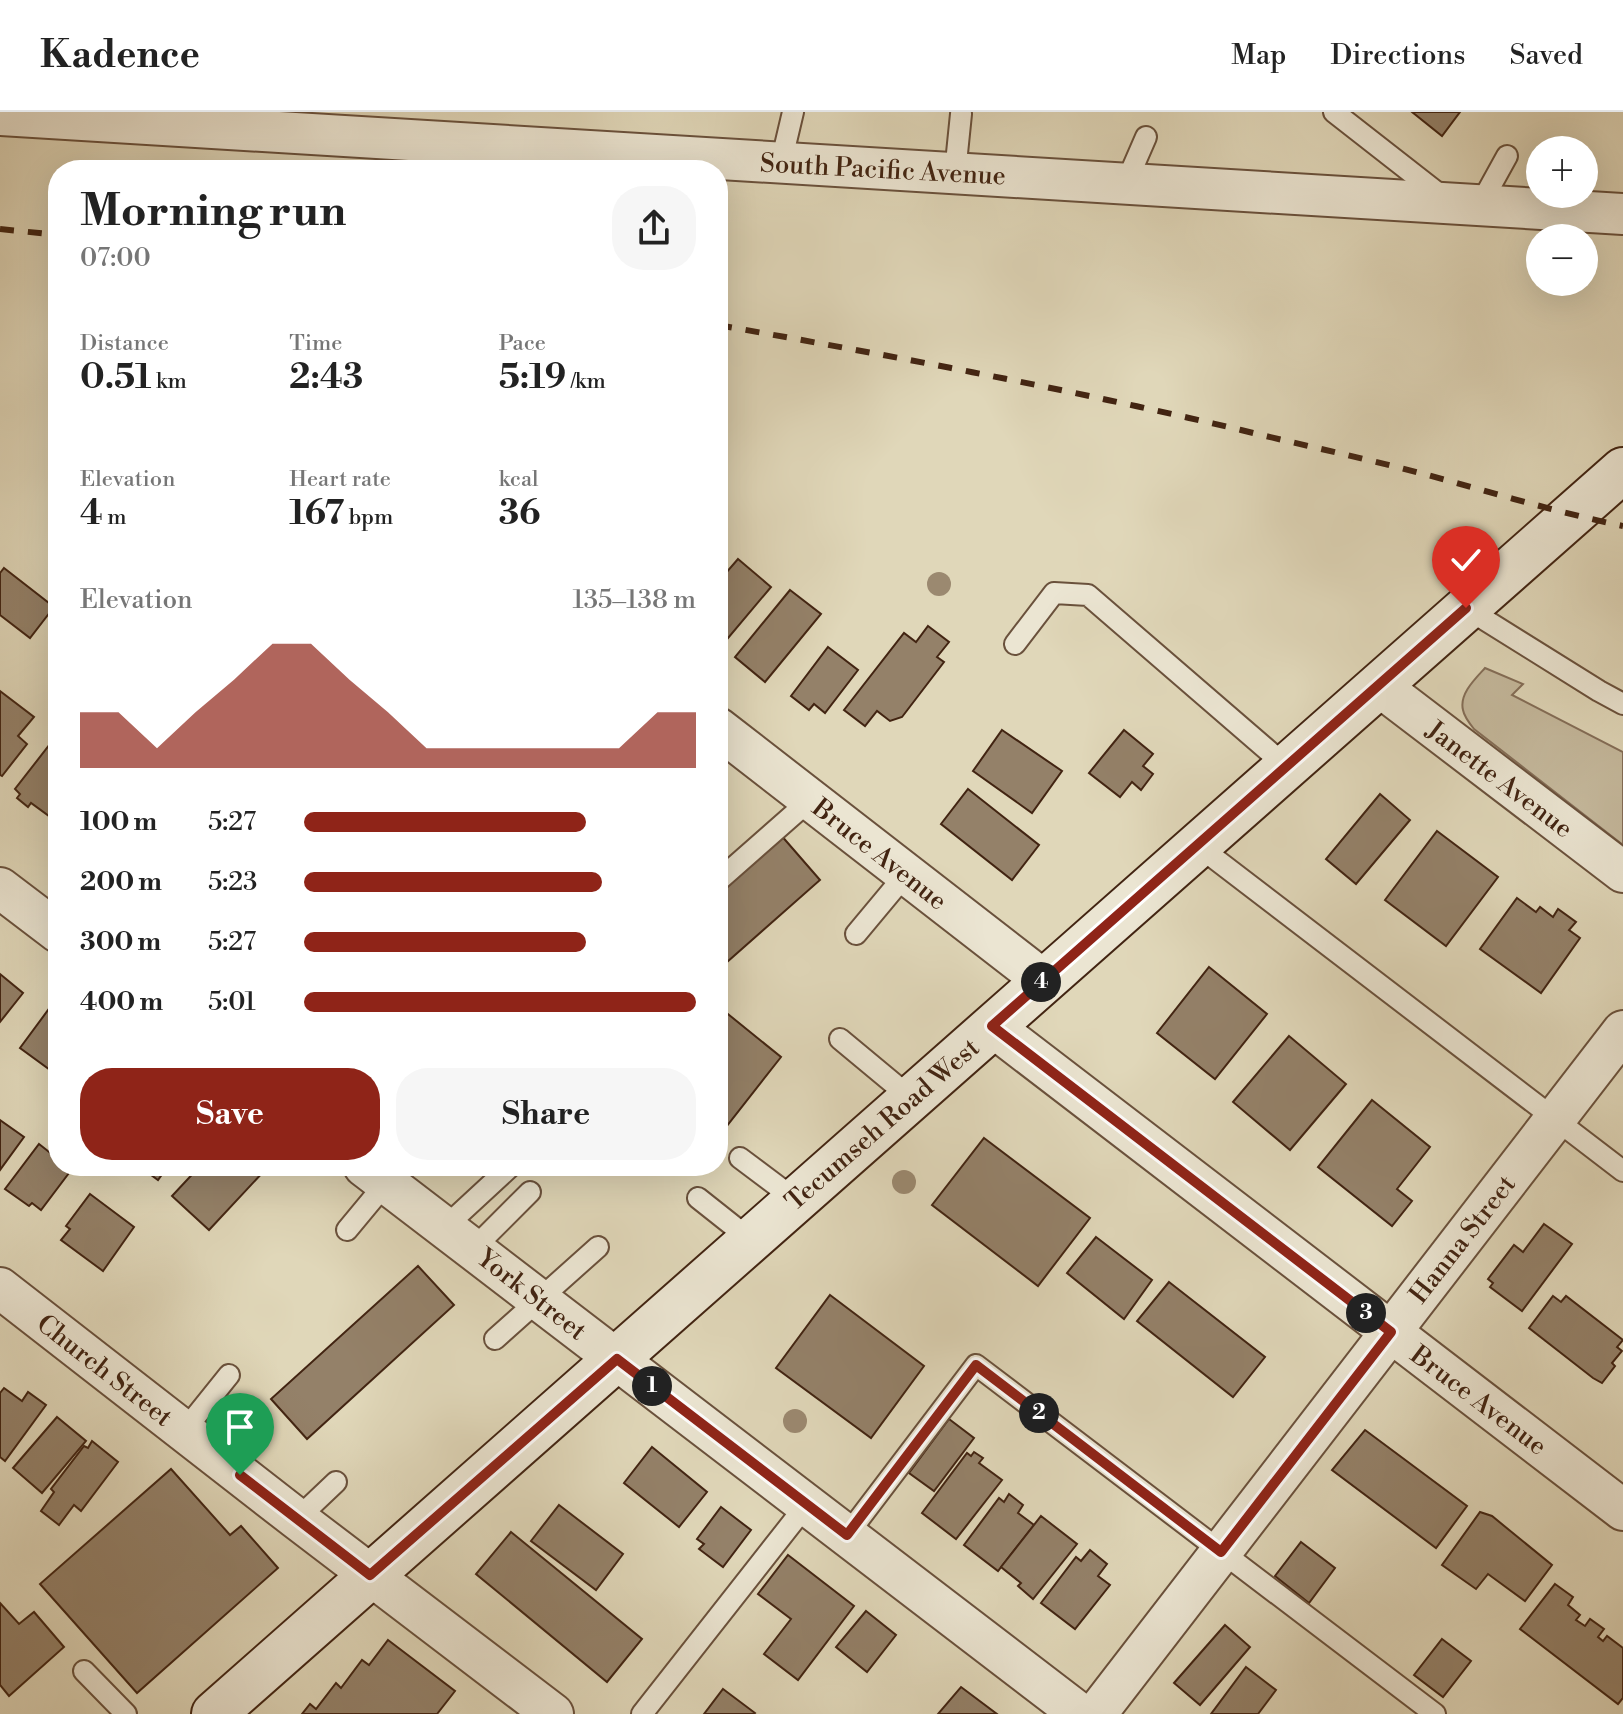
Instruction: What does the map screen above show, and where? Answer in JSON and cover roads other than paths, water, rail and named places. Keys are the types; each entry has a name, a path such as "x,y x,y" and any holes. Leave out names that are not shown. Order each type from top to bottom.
{"main road":[{"name":"Tecumseh Road West","path":"214,1714 1623,470"}],"street":[{"name":"South Pacific Avenue","path":"0,115 479,128 781,163 1623,214"},
{"name":"Janette Avenue","path":"1378,685 1623,872"},
{"name":"Bruce Avenue","path":"728,737 1043,980"},
{"path":"0,888 48,924"},
{"name":"Bruce Avenue","path":"992,1026 1623,1510"},
{"name":"Hanna Street","path":"1096,1714 1623,1031"},
{"name":"York Street","path":"378,1176 1080,1714"},
{"name":"Church Street","path":"0,1288 370,1575 534,1709"}],"lane":[{"path":"781,163 793,112"},
{"path":"1334,112 1465,204 1507,156"},
{"path":"955,173 961,114"},
{"path":"1126,183 1146,137"},
{"path":"1015,644 1054,593 1088,595 1286,766"},
{"path":"1466,608 1623,704"},
{"path":"728,872 810,800"},
{"path":"1197,845 1623,1171"},
{"path":"856,934 906,874"},
{"path":"840,1039 911,1098"},
{"path":"740,1158 796,1200"},
{"path":"347,1230 374,1176"},
{"path":"459,1238 504,1176"},
{"path":"459,1238 530,1192"},
{"path":"698,1198 751,1240"},
{"path":"495,1339 598,1247"},
{"path":"847,1535 976,1365 1435,1714"},
{"path":"184,1431 229,1375"},
{"path":"297,1519 336,1482"},
{"path":"642,1714 807,1504"},
{"path":"84,1671 126,1714"}],"railway":[{"path":"0,229 48,234"},
{"path":"728,327 1176,415 1401,468 1623,526"}]}
